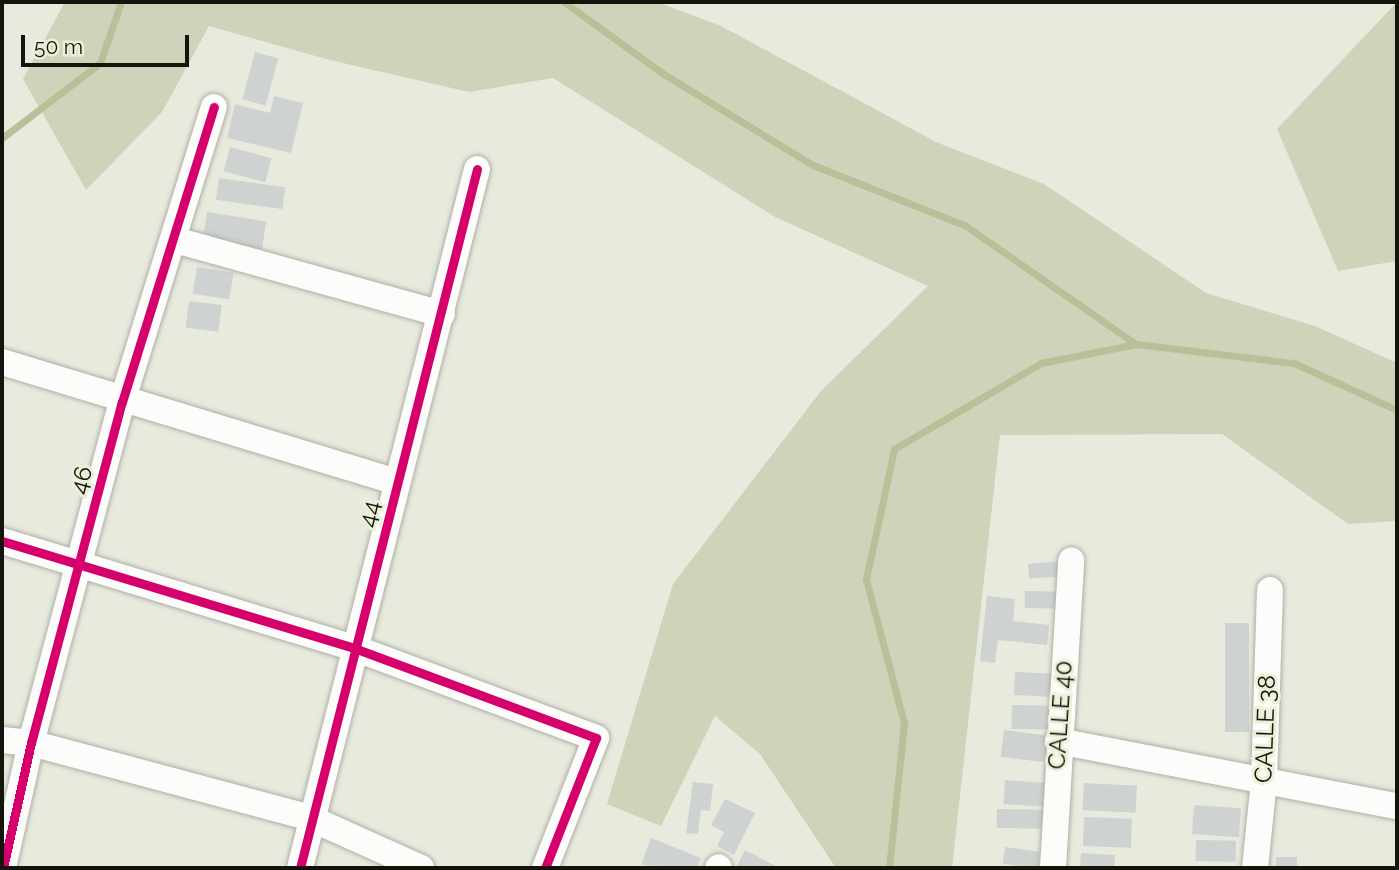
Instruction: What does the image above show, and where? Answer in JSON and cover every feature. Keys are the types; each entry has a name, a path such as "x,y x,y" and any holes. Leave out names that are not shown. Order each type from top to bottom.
{"street":[{"name":"46","path":"3,868 31,743 122,402 175,240 214,107"},
{"name":"44","path":"300,868 310,818 357,649 477,169"},
{"path":"175,240 442,314"},
{"path":"2,362 122,402 397,482"},
{"path":"2,541 357,649 596,738 545,868"},
{"name":"CALLE 40","path":"1053,868 1058,740 1071,561"},
{"name":"CALLE 38","path":"1255,868 1264,781 1270,590"},
{"path":"2,740 31,743 310,818 421,868"},
{"path":"1058,740 1397,806"}],"green space":[{"path":"65,2 657,2 721,26 936,142 1044,184 1206,293 1315,326 1397,363 1397,521 1348,524 1222,434 1000,435 952,868 836,868 760,754 715,716 661,826 607,804 673,584 821,391 928,286 775,217 553,78 469,92 330,60 209,26 162,112 86,190 23,79"},
{"path":"1397,2 1397,261 1338,271 1277,129"}],"building":[{"path":"255,52 278,58 266,106 242,99"},
{"path":"274,96 303,103 291,153 227,138 235,104 270,113"},
{"path":"230,147 272,158 265,182 224,171"},
{"path":"219,178 285,187 282,209 216,200"},
{"path":"207,212 266,221 262,249 203,240"},
{"path":"197,267 234,273 229,299 193,294"},
{"path":"189,301 222,305 218,332 186,328"},
{"path":"1066,561 1067,576 1029,579 1028,564"},
{"path":"1025,591 1064,592 1064,609 1025,608"},
{"path":"987,596 1015,599 1013,621 1049,625 1047,645 998,640 995,663 980,661"},
{"path":"1225,623 1249,623 1249,732 1225,732"},
{"path":"1015,672 1055,674 1054,697 1014,695"},
{"path":"1012,705 1053,706 1053,730 1012,729"},
{"path":"1004,730 1053,736 1049,763 1001,757"},
{"path":"1005,780 1050,783 1048,807 1003,804"},
{"path":"693,782 713,784 710,811 701,810 698,834 686,833"},
{"path":"1084,783 1137,786 1136,813 1083,810"},
{"path":"725,799 755,813 734,855 717,846 724,832 711,825"},
{"path":"1194,805 1241,808 1239,837 1192,834"},
{"path":"997,809 1044,810 1044,829 997,828"},
{"path":"1084,817 1132,819 1131,848 1083,846"},
{"path":"651,838 701,858 697,868 641,865"},
{"path":"1196,840 1236,841 1236,862 1196,861"},
{"path":"1005,847 1040,852 1037,868 1003,864"},
{"path":"745,850 780,868 736,868"},
{"path":"1081,853 1115,855 1114,868 1080,868"},
{"path":"1276,857 1297,857 1297,868 1276,868"}],"waterway":[{"path":"2,138 100,63 121,2"},
{"path":"564,2 662,73 813,165 966,226 1136,344"},
{"path":"889,868 904,723 866,579 894,449 1041,363 1136,344 1294,363 1397,410"}],"cycle path":[{"path":"3,868 31,743 122,402 214,107"},
{"path":"300,868 477,169"},
{"path":"2,541 357,649 596,738 545,868"}]}
